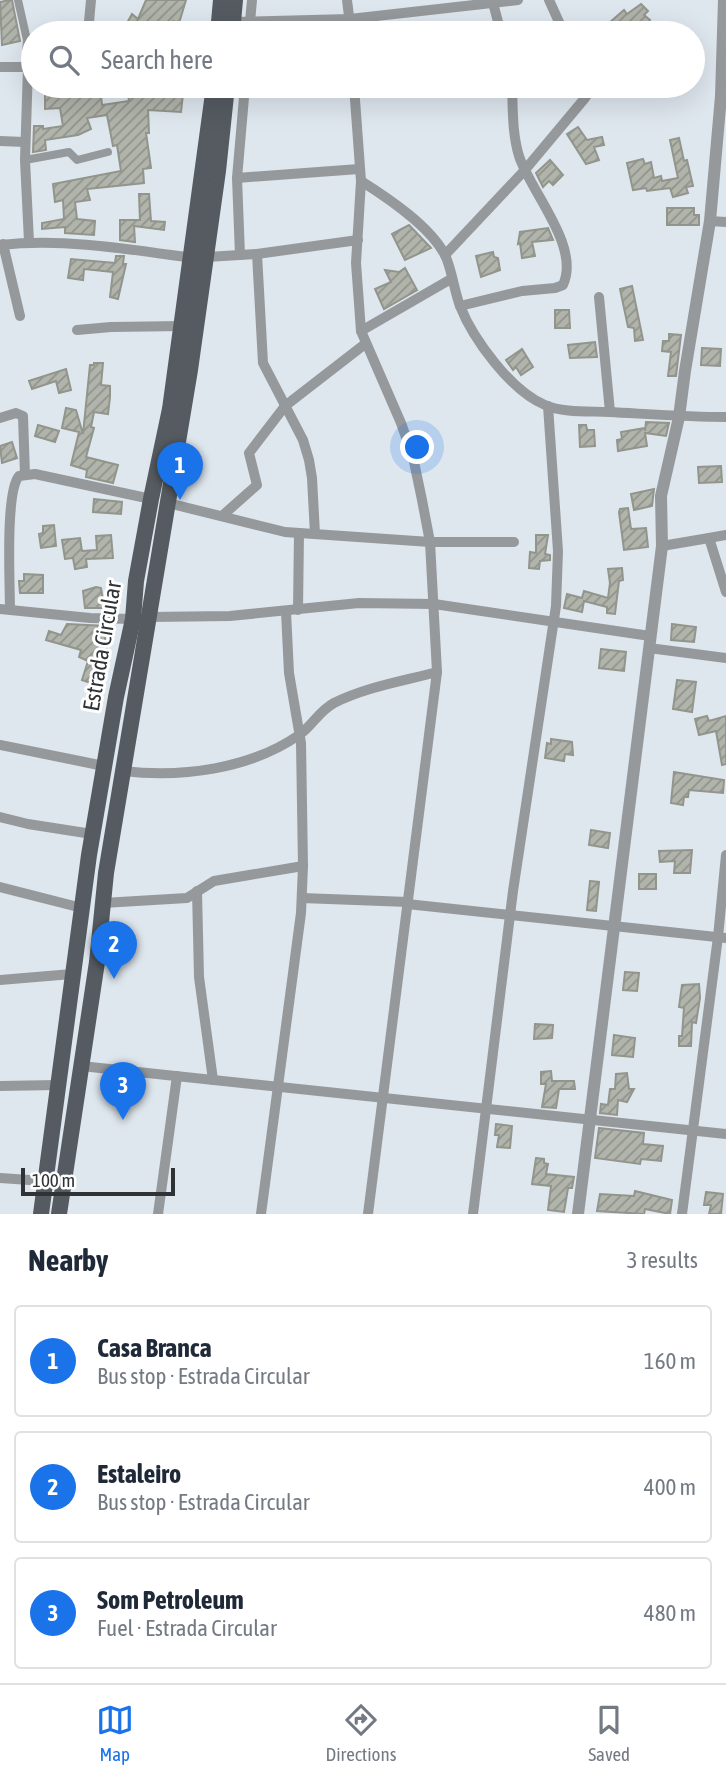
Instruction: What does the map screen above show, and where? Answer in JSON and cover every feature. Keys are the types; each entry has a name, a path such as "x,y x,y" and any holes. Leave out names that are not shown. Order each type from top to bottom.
{"main road":[{"path":"219,21 221,0"},
{"path":"233,21 235,0"},
{"name":"Estrada Circular","path":"41,1214 92,834 183,326 199,257 213,98"},
{"path":"58,1214 97,962 103,903 168,503 199,257 225,98"}],"street":[{"path":"18,0 23,21"},
{"path":"89,21 91,0"},
{"path":"251,21 253,0"},
{"path":"347,0 350,19"},
{"path":"328,21 517,0"},
{"path":"549,0 559,21"},
{"path":"578,1214 662,546 661,496 679,416 710,221 724,0"},
{"path":"493,4 498,21"},
{"path":"0,67 21,67"},
{"path":"27,98 25,160 29,242"},
{"path":"240,255 237,178 244,98"},
{"path":"355,98 360,175 356,263 361,331 413,457 430,542 437,672 368,1214"},
{"path":"460,306 522,291 563,285 566,270 557,230 544,201 524,171 514,136 512,98"},
{"path":"445,256 524,171 585,98"},
{"path":"0,141 25,142"},
{"path":"25,160 69,152 77,160 108,152"},
{"path":"237,178 360,175 422,228 445,256 460,306 484,348 508,377 533,399 548,407 726,417"},
{"path":"710,221 726,222"},
{"path":"20,316 2,245 29,242 114,247 199,257 257,254 358,240"},
{"path":"257,254 262,363 303,440 309,460 315,534"},
{"path":"361,331 451,279"},
{"path":"599,297 610,412"},
{"path":"77,330 183,326"},
{"path":"222,516 256,487 249,453 285,406 365,344"},
{"path":"472,1214 510,915 558,581 548,407"},
{"path":"0,418 16,412 23,416 24,475"},
{"path":"132,619 5,610 5,513 13,483 19,476 24,475 35,474 151,499"},
{"path":"168,503 256,527 299,533 430,542 514,542"},
{"path":"298,610 299,533"},
{"path":"662,546 726,535"},
{"path":"709,538 726,592"},
{"path":"150,617 286,612 359,603 434,604 552,621 726,658"},
{"path":"261,1214 302,898 301,734 289,673 286,612"},
{"path":"124,771 162,773 218,768 243,761 301,734 314,718 330,705 351,695 437,672"},
{"path":"0,745 104,765"},
{"path":"0,817 92,834"},
{"path":"682,1214 722,938 726,855"},
{"path":"103,903 180,899 192,896 214,881 303,866"},
{"path":"0,887 82,908"},
{"path":"197,891 199,977 213,1080"},
{"path":"302,898 407,903 722,938"},
{"path":"0,980 72,974"},
{"path":"81,1066 726,1134"},
{"path":"158,1214 177,1076"},
{"path":"0,1086 57,1085"},
{"path":"0,1178 44,1181"}],"building":[{"path":"12,0 20,41 2,45 0,2"},
{"path":"146,0 186,0 180,21 128,21 132,14 138,19"},
{"path":"641,4 648,11 644,15 650,20 611,21 624,10 627,14"},
{"path":"45,98 101,98 102,105 129,101 129,98 183,98 181,112 148,110 149,133 146,133 151,168 143,169 144,183 87,189 90,200 75,202 77,219 95,221 94,235 65,233 65,227 42,229 42,223 64,219 63,200 55,202 53,184 121,171 117,145 113,146 107,115 87,118 91,129 78,135 45,140 46,150 33,152 34,126 43,126 43,129 63,126 60,108 45,109"},
{"path":"578,127 587,140 602,137 604,145 594,147 599,160 586,164 567,134"},
{"path":"679,138 693,186 686,187 688,193 673,197 670,188 633,190 627,163 643,159 645,164 651,162 654,178 661,176 662,181 678,178 670,140"},
{"path":"550,160 563,175 553,185 549,181 543,187 536,173"},
{"path":"139,194 149,194 151,221 165,222 164,230 134,226 135,242 120,240 120,220 140,220"},
{"path":"667,208 694,208 694,215 699,215 699,225 667,225"},
{"path":"409,225 431,248 405,260 392,234"},
{"path":"548,228 553,240 532,242 535,256 522,258 520,243 518,244 520,232"},
{"path":"493,252 494,257 498,258 500,270 481,277 476,256"},
{"path":"116,256 124,256 123,264 126,264 118,299 110,297 113,272 84,269 83,280 68,278 71,259 115,263"},
{"path":"405,268 417,290 384,309 375,289 391,282 385,270 399,272"},
{"path":"632,286 643,340 635,341 634,328 628,327 620,289"},
{"path":"555,310 569,310 570,328 555,328"},
{"path":"669,334 681,335 676,376 668,376 671,352 662,351 663,341 669,341"},
{"path":"595,342 597,357 570,358 568,345"},
{"path":"702,348 721,349 720,366 701,365"},
{"path":"522,349 533,367 521,375 516,367 513,370 506,360"},
{"path":"103,363 101,385 110,386 110,397 108,414 94,412 91,427 94,428 86,457 118,465 113,483 86,477 87,470 71,465 79,432 62,428 66,408 76,410 83,434 90,365"},
{"path":"66,369 71,390 59,393 56,381 32,389 29,381"},
{"path":"646,422 669,423 666,436 645,433 647,446 618,451 617,440 622,439 621,432 645,428 645,431"},
{"path":"38,425 59,431 55,442 35,436"},
{"path":"579,425 586,425 587,430 594,430 595,446 580,447"},
{"path":"12,442 17,458 2,463 0,446"},
{"path":"721,466 722,482 699,483 698,467"},
{"path":"654,489 652,506 634,510 631,494"},
{"path":"94,499 122,502 121,514 93,512"},
{"path":"628,508 631,529 646,528 648,547 624,550 619,512 620,509"},
{"path":"54,525 56,546 41,548 39,534 43,533 43,526"},
{"path":"111,535 113,558 86,559 87,567 75,569 73,558 65,559 62,540 80,538 82,551 97,550 96,536"},
{"path":"536,535 548,535 545,554 550,555 550,560 540,561 539,569 529,568 530,552 536,553"},
{"path":"622,568 623,580 619,581 615,614 607,613 607,607 584,601 582,612 564,608 567,594 582,598 584,591 608,598 608,569"},
{"path":"24,574 43,575 43,593 20,593 19,581 24,581"},
{"path":"101,588 104,608 85,608 83,591"},
{"path":"67,624 107,626 104,646 107,647 97,685 82,680 88,661 79,657 81,650 46,640 49,631 61,635"},
{"path":"672,624 696,627 694,642 671,640"},
{"path":"601,649 626,652 624,671 599,668"},
{"path":"677,680 696,682 692,712 673,709"},
{"path":"707,716 709,721 726,716 726,764 722,765 716,731 699,735 695,719"},
{"path":"551,739 572,742 573,755 565,754 564,761 545,758 547,743 551,744"},
{"path":"674,772 724,780 723,793 689,790 683,805 671,803"},
{"path":"591,830 610,833 608,848 589,845"},
{"path":"692,850 690,873 674,873 675,861 660,862 659,851"},
{"path":"639,874 656,874 656,889 639,889"},
{"path":"590,881 599,882 596,911 587,910"},
{"path":"625,972 639,973 637,991 623,990"},
{"path":"699,984 700,998 696,1023 692,1022 691,1046 679,1046 684,1008 679,1007 682,985"},
{"path":"535,1024 553,1025 552,1038 534,1039"},
{"path":"614,1035 635,1038 633,1057 612,1055"},
{"path":"551,1071 552,1081 574,1081 575,1089 559,1089 556,1108 542,1107 546,1084 541,1084 541,1072"},
{"path":"627,1073 629,1089 634,1089 627,1102 618,1100 617,1115 600,1113 601,1104 608,1105 610,1089 615,1089 616,1074"},
{"path":"496,1124 512,1126 510,1148 497,1147 499,1135 495,1135"},
{"path":"599,1128 644,1133 643,1144 663,1146 661,1161 641,1159 640,1164 595,1158"},
{"path":"536,1158 544,1159 544,1163 548,1164 546,1174 574,1177 572,1188 568,1188 564,1212 548,1210 551,1186 532,1184"},
{"path":"635,1191 672,1200 670,1214 645,1209 644,1214 597,1211 600,1194 634,1196"},
{"path":"706,1192 723,1194 721,1214 709,1214 711,1205 704,1205"}],"place":[{"name":"Casa Branca","path":"180,500"},
{"name":"Estaleiro","path":"114,979"},
{"name":"Som Petroleum","path":"123,1120"}]}
